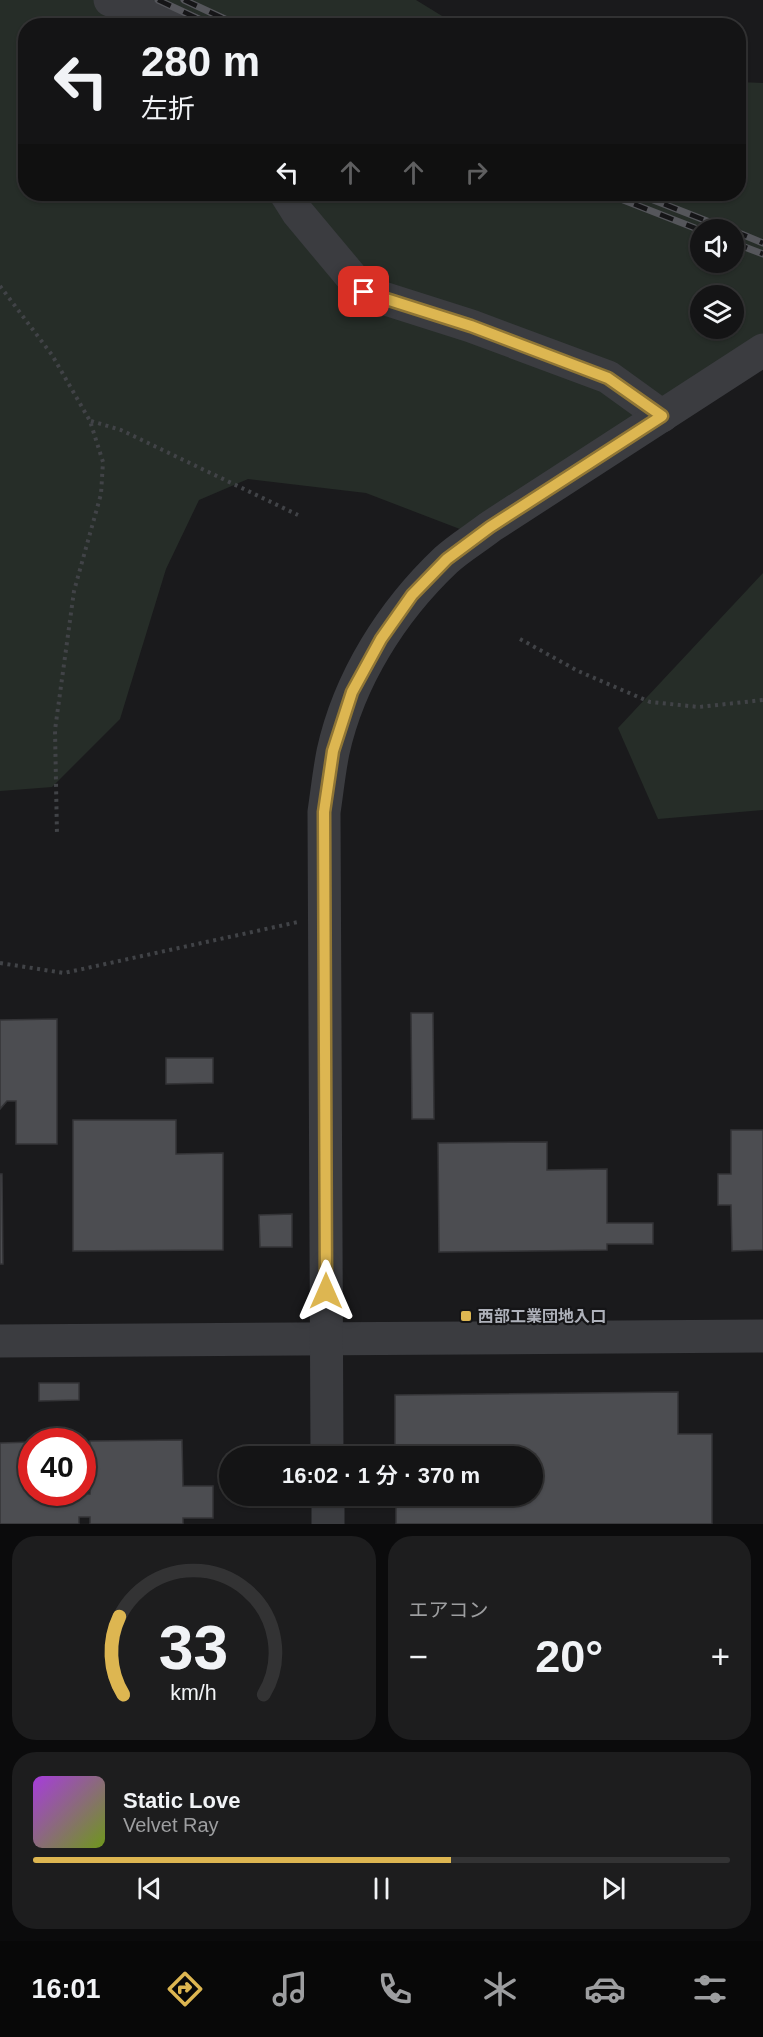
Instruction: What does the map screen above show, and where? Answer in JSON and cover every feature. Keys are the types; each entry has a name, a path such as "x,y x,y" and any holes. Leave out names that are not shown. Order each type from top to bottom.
{"street":[{"path":"110,0 153,18"},
{"path":"290,201 364,292 471,326 608,378 662,416"},
{"path":"327,1446 324,812 333,751 352,692 381,639 412,595 447,559 490,527 763,350"},
{"path":"0,1341 763,1336"},
{"path":"328,1506 328,1524"}],"path":[{"path":"0,286 52,355 90,421 103,462 101,494 74,591 55,730 57,835"},
{"path":"90,421 121,430 298,515"},
{"path":"520,639 578,671 650,702 699,707 763,700"},
{"path":"0,963 64,973 325,916"}],"shaded area":[{"path":"0,0 416,0 445,18 18,18 18,201 746,201 746,82 763,83 763,349 465,531 366,493 248,479 199,500 166,569 120,719 52,787 0,791"},
{"path":"763,573 763,810 658,819 618,728"}],"building":[{"path":"411,1013 433,1013 434,1119 412,1119"},
{"path":"57,1019 57,1144 16,1144 16,1101 7,1101 0,1109 0,1020"},
{"path":"166,1058 213,1058 213,1083 166,1084"},
{"path":"73,1120 176,1120 176,1154 223,1153 223,1250 73,1251"},
{"path":"731,1130 763,1130 763,1250 732,1251 731,1205 718,1205 718,1174 731,1174"},
{"path":"547,1142 547,1170 607,1169 607,1223 653,1223 653,1244 607,1244 607,1250 439,1252 438,1143"},
{"path":"0,1174 2,1174 3,1264 0,1264"},
{"path":"292,1214 292,1247 260,1247 259,1215"},
{"path":"39,1383 79,1383 79,1400 39,1401"},
{"path":"678,1392 678,1434 712,1434 712,1524 396,1524 396,1506 543,1506 543,1446 395,1446 395,1395"},
{"path":"182,1440 183,1486 213,1486 213,1518 183,1518 183,1524 90,1524 90,1517 79,1517 79,1524 0,1524 0,1443 18,1442 18,1506 96,1506 96,1441"}],"railway":[{"path":"158,0 197,18"},
{"path":"184,0 223,18"},
{"path":"626,201 690,226"},
{"path":"656,201 702,219"},
{"path":"744,235 763,243"},
{"path":"744,247 763,254"}],"place":[{"name":"西部工業団地入口","path":"466,1316"}],"route":[{"path":"326,1291 324,812 333,751 352,692 381,639 412,595 447,559 490,527 662,416 608,378 471,326 364,292"}]}
